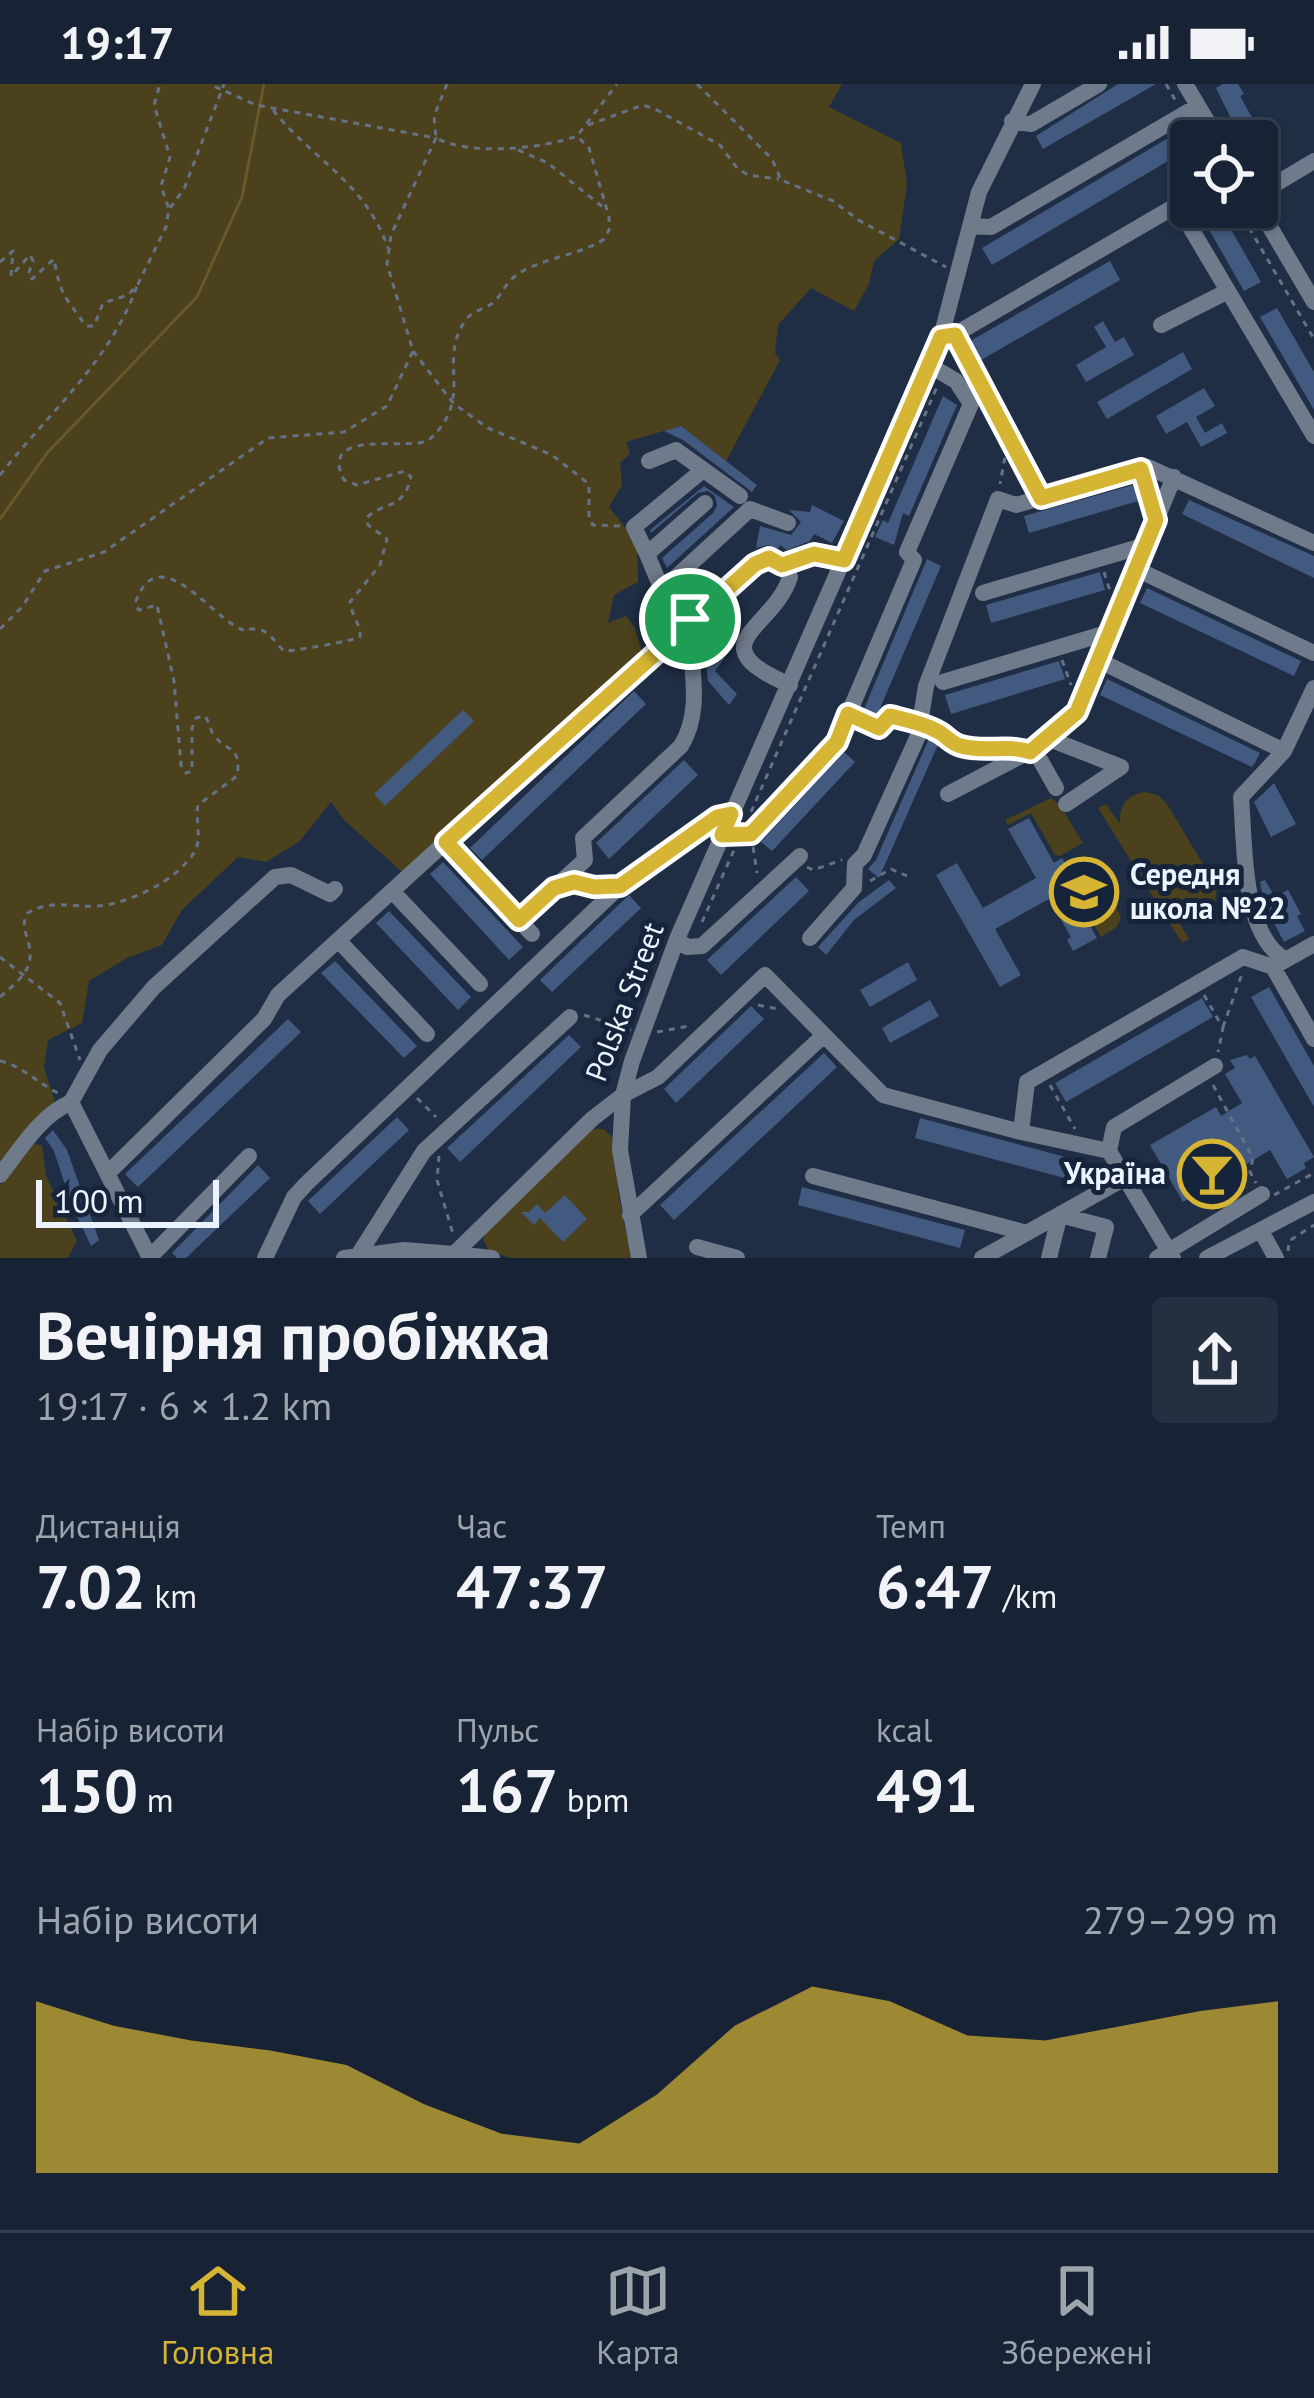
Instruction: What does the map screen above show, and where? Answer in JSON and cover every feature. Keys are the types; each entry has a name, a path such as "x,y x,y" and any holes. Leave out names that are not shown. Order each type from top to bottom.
{"street":[{"name":"Polska Street","path":"454,1254 592,1119 623,1095 677,939 929,365 948,336 958,271 980,192 1033,84"},
{"path":"1012,121 1031,124 1099,84"},
{"path":"1185,84 1206,120"},
{"path":"970,226 991,227 1198,106"},
{"path":"1278,182 1314,161"},
{"path":"948,336 1170,209"},
{"path":"1191,228 1314,436"},
{"path":"1271,228 1314,302"},
{"path":"1161,325 1228,291"},
{"path":"722,835 751,834 837,742 914,560 907,552 971,404 956,381 929,365"},
{"path":"649,461 676,450 740,496"},
{"path":"810,938 854,888 855,864 872,838 918,736 926,686 998,499 1016,505 1148,467 1314,543"},
{"path":"690,619 667,607 634,527 703,470"},
{"path":"948,794 1037,746 1078,708 1174,477"},
{"path":"647,554 705,503"},
{"path":"662,590 750,509 788,523"},
{"path":"983,593 1146,545"},
{"path":"782,565 814,554 844,560"},
{"path":"108,1173 264,1018 278,995 690,619 755,564 769,558 790,577 782,601 749,630 747,658 754,669 790,685"},
{"path":"1136,569 1314,653"},
{"path":"446,842 525,927 585,860 583,838 681,746 691,730 695,710 690,619"},
{"path":"943,682 1057,647 1113,624"},
{"path":"1098,661 1284,751"},
{"path":"1314,688 1284,751 1240,797 1251,910 1314,1040"},
{"path":"1037,746 1121,767 1061,796 1037,746"},
{"path":"265,1258 294,1197 408,1088 637,870 717,817 731,814"},
{"path":"677,939 687,946 702,946 800,856"},
{"path":"0,1174 36,1127 52,1111 71,1102 100,1050 154,987 275,877 291,875 330,894 335,889"},
{"path":"392,891 480,984"},
{"path":"338,940 427,1034"},
{"path":"1021,1132 1027,1082 1243,957 1279,964 1314,944"},
{"path":"639,1258 620,1150 623,1095 658,1077 766,975 883,1095 1109,1151"},
{"path":"354,1256 424,1150 579,1015"},
{"path":"630,1215 823,1036"},
{"path":"1215,1066 1114,1127 1109,1151 1166,1256 1263,1197"},
{"path":"71,1102 150,1257 249,1156"},
{"path":"814,1176 1027,1233"},
{"path":"982,1258 1125,1178"},
{"path":"1207,1258 1314,1202"},
{"path":"1048,1258 1060,1215"},
{"path":"1060,1215 1106,1227 1098,1258"},
{"path":"1229,1258 1261,1231"},
{"path":"1261,1231 1276,1258"},
{"path":"697,1247 737,1258"},
{"path":"354,1256 404,1250 482,1257"}],"path":[{"path":"160,84 154,105 170,157 161,186 169,209"},
{"path":"209,84 272,108 453,144 517,149 577,136 617,84"},
{"path":"0,475 104,352 127,316 224,84"},
{"path":"447,84 434,116 436,138 391,235 387,264 412,351 454,404 488,428 552,455 589,484 593,525 634,527"},
{"path":"697,84 772,158 781,180"},
{"path":"588,125 643,106 655,109 720,145 748,175 781,180 833,201 860,221 958,271"},
{"path":"272,108 300,140 338,169 382,230 389,250"},
{"path":"0,997 26,974 30,961 22,928 26,914 50,904 104,906 158,884 194,853 198,805 237,776 239,765 232,747 212,733 205,716 196,718 192,728 192,771 186,772 181,765 174,681 160,610 157,605 139,610 135,604 138,593 167,575 235,626 266,632 284,651 360,637 361,627 351,614 350,602 380,566 387,539 368,524 367,517 395,506 411,477 396,471 357,485 344,480 340,460 362,445 424,445 434,437 458,397 453,361 462,324 472,312 496,300 514,276 603,240 609,230 606,209 589,148 577,136"},
{"path":"517,149 548,163 606,209"},
{"path":"1249,228 1314,339"},
{"path":"0,262 13,251 11,276"},
{"path":"0,280 11,276 30,255 28,275 32,278 54,259 56,280 68,307 86,326 94,326 103,303 128,295 138,284"},
{"path":"948,336 1041,498"},
{"path":"0,629 22,608 45,571 104,552 268,438 344,432 388,406 412,351"},
{"path":"962,370 997,424 1006,452 998,499"},
{"path":"1101,558 1113,624"},
{"path":"1057,647 1078,708"},
{"path":"848,714 879,728 890,716 920,724 963,747 1037,746"},
{"path":"751,834 760,893"},
{"path":"0,957 60,1003 84,1080"},
{"path":"1222,1028 1248,959"},
{"path":"739,1001 803,1014"},
{"path":"579,1015 641,1035 717,1022"},
{"path":"0,1061 11,1063 71,1102"},
{"path":"1042,1074 1087,1149"},
{"path":"408,1088 437,1119 441,1138 436,1180 455,1242 454,1254"},
{"path":"1263,1197 1314,1172"},
{"path":"1291,1258 1289,1241 1314,1225"}],"shaded area":[{"path":"0,84 842,84 829,107 901,143 907,184 899,239 874,261 869,284 854,311 811,288 778,325 775,353 780,360 726,461 681,426 626,442 630,454 620,463 622,485 609,507 637,542 638,582 614,595 608,623 626,616 643,656 402,872 344,820 331,802 299,842 266,862 238,857 182,910 162,945 127,958 89,981 82,1023 48,1040 44,1067 56,1106 0,1169"},
{"path":"1145,792 1167,804 1216,886 1214,904 1205,914 1191,918 1174,914 1189,939 1182,943 1098,808 1106,804 1120,824 1125,803"},
{"path":"1051,798 1083,843 1060,856 1031,813 1008,825 1005,820"},
{"path":"1095,867 1121,917 1117,927 1101,937 1071,884"},
{"path":"592,1129 604,1129 614,1139 631,1258 512,1258 489,1251 483,1239 486,1232"},
{"path":"30,1144 42,1145 46,1176 77,1241 68,1258 0,1258 0,1186"}],"building":[{"path":"1118,84 1156,84 1043,149 1036,136"},
{"path":"1238,84 1253,120 1232,120 1216,88"},
{"path":"1170,137 1170,160 992,265 982,248"},
{"path":"1208,228 1230,228 1261,282 1244,291"},
{"path":"1110,261 1120,280 976,363 965,344"},
{"path":"1277,308 1314,372 1314,410 1260,317"},
{"path":"1103,321 1115,342 1124,337 1134,355 1086,382 1076,365 1106,347 1094,327"},
{"path":"1183,352 1192,369 1107,419 1097,402"},
{"path":"1204,388 1215,406 1196,417 1205,433 1222,423 1227,433 1201,447 1187,422 1166,434 1156,416"},
{"path":"943,396 957,405 909,516 903,513 894,545 875,537 883,520 888,523"},
{"path":"681,426 757,485 752,492 664,431"},
{"path":"1140,483 1145,499 1029,533 1024,516"},
{"path":"704,486 734,507 667,568 662,558 713,513 715,496 708,491 698,493 650,530"},
{"path":"1189,500 1314,556 1314,578 1182,514"},
{"path":"812,505 844,521 832,543 814,534 810,541 787,550 780,545 778,549 756,548 760,526 791,535 801,522 789,510 810,512"},
{"path":"927,559 941,566 875,720 862,714"},
{"path":"1100,572 1105,590 991,623 986,605"},
{"path":"1147,588 1301,661 1294,676 1140,603"},
{"path":"703,636 731,649 715,671 737,694 729,705 708,681"},
{"path":"1059,661 1065,679 951,714 945,695"},
{"path":"1107,679 1260,753 1255,763 1252,767 1100,695"},
{"path":"634,691 646,704 482,860 470,848"},
{"path":"463,710 474,721 385,806 374,794"},
{"path":"931,734 940,740 879,878 868,869"},
{"path":"844,752 855,762 772,851 761,842"},
{"path":"684,760 698,775 609,859 596,843"},
{"path":"1274,783 1296,824 1271,837 1254,802"},
{"path":"1029,818 1054,863 1062,858 1073,877 1065,882 1097,938 1073,951 1067,940 1071,937 1049,899 995,929 1021,975 1000,987 936,875 957,863 983,908 1036,878 1008,829"},
{"path":"443,862 523,947 509,960 430,874"},
{"path":"796,877 809,891 721,975 707,960"},
{"path":"889,880 896,888 854,920 826,955 818,947 859,902"},
{"path":"1265,880 1275,897 1288,890 1301,914 1297,916 1305,931 1284,942 1265,906 1260,882"},
{"path":"629,895 641,908 552,992 540,980"},
{"path":"389,911 471,997 458,1010 376,923"},
{"path":"335,961 417,1046 404,1058 321,973"},
{"path":"908,962 917,980 870,1007 860,990"},
{"path":"1269,987 1314,1066 1314,1107 1251,997"},
{"path":"1202,998 1213,1017 1066,1102 1055,1083"},
{"path":"930,1000 939,1016 890,1043 882,1028"},
{"path":"751,1006 764,1019 676,1103 664,1089"},
{"path":"288,1019 301,1032 138,1187 125,1174"},
{"path":"569,1035 581,1047 460,1162 447,1148"},
{"path":"824,1053 837,1067 674,1220 660,1205"},
{"path":"1255,1056 1314,1157 1287,1179 1270,1150 1183,1202 1150,1145 1216,1107 1221,1116 1242,1103 1225,1074 1235,1068 1230,1060"},
{"path":"397,1117 409,1130 320,1214 308,1201"},
{"path":"920,1118 1084,1162 1079,1182 915,1138"},
{"path":"53,1130 67,1150 99,1240 91,1246 45,1138"},
{"path":"258,1165 270,1178 186,1258 177,1258 172,1253"},
{"path":"802,1187 965,1230 960,1248 798,1205"},
{"path":"565,1195 587,1219 563,1242 540,1218 534,1225 521,1212 537,1204 545,1213"}],"waterway":[{"path":"0,519 47,453 197,297 242,197 264,84"}],"place":[{"name":"Середня школа №22","path":"1084,892"},
{"name":"Україна","path":"1212,1174"}],"route":[{"path":"955,335 1041,498 1141,469 1156,520 1077,712 1030,752 1013,746 963,747 913,721 890,716 879,728 848,714 837,742 751,834 722,835 731,814 717,817 620,886 574,882 554,888 519,920 446,842 690,619 755,564 769,558 782,565 814,554 844,560 941,337 955,335"}]}
